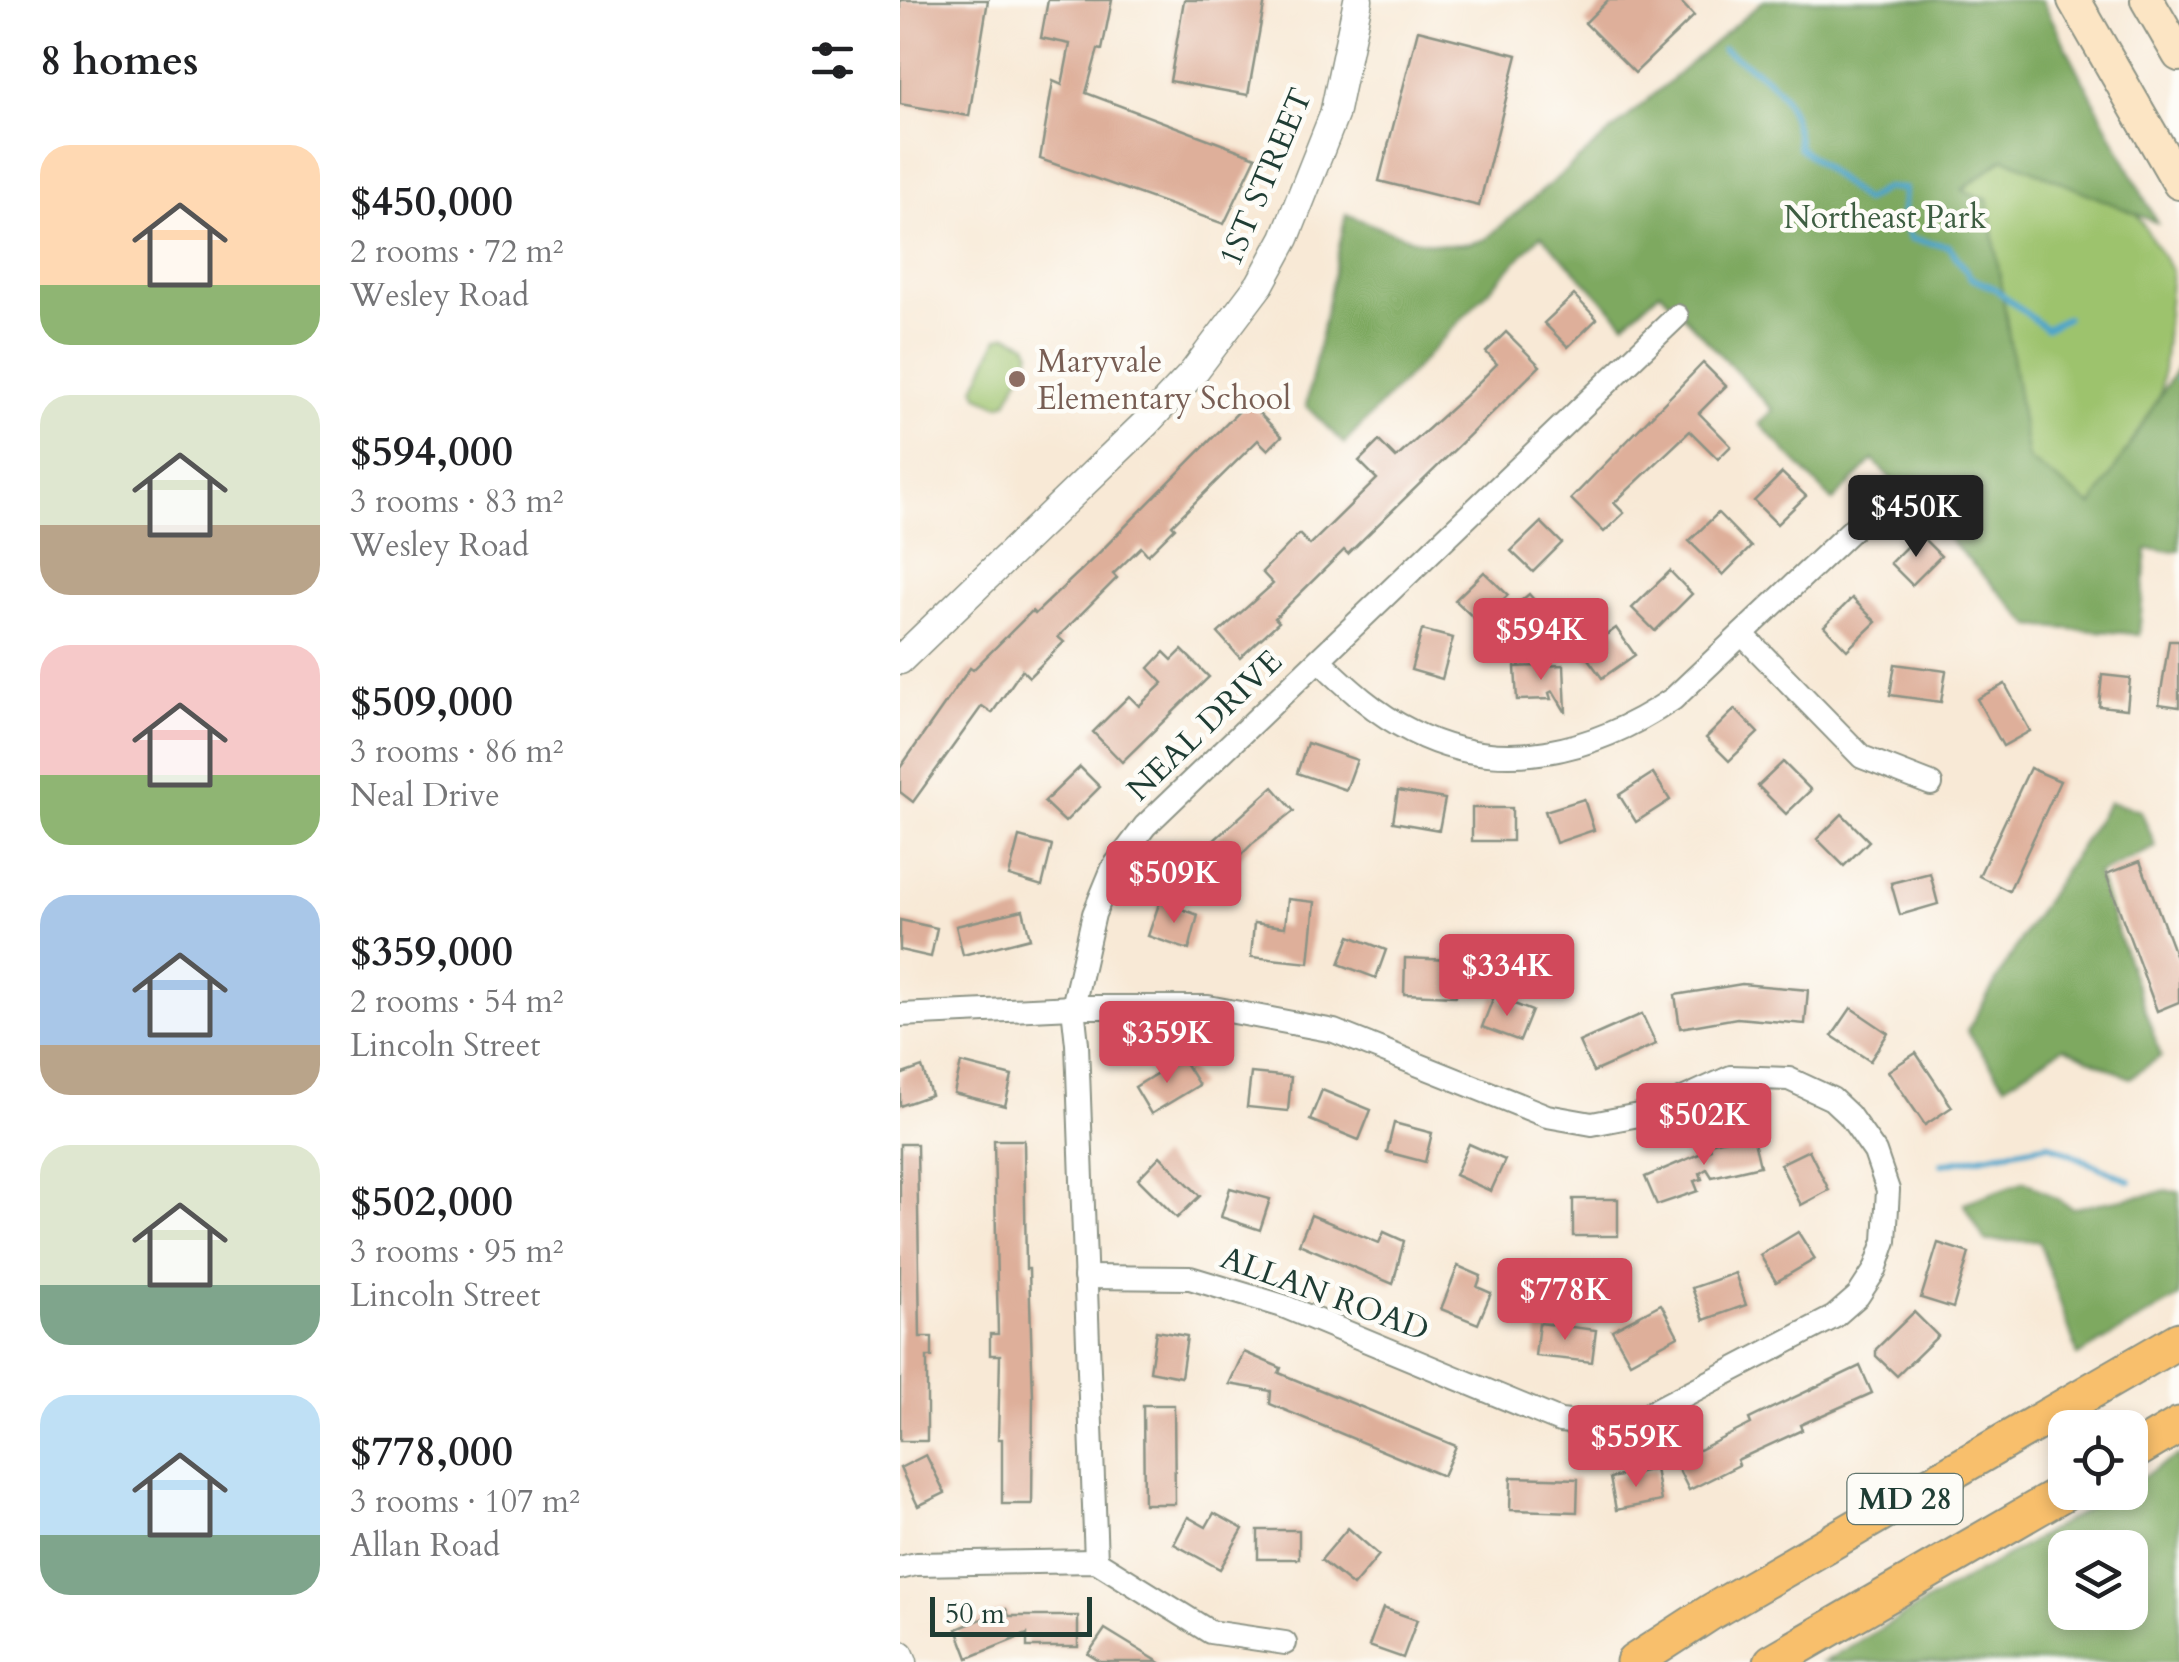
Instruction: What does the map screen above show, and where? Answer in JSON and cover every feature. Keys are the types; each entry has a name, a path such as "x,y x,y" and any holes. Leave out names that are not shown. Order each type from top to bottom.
{"main road":[{"path":"2074,0 2179,184"},
{"path":"2147,0 2179,55"},
{"name":"MD 28","path":"1634,1662 1711,1612 2179,1340"},
{"path":"2148,1443 2179,1425"},
{"name":"MD 28","path":"1772,1662 2048,1502"}],"street":[{"name":"1ST STREET","path":"900,660 1192,374 1264,279 1285,238 1334,115 1358,0"},
{"name":"NEAL DRIVE","path":"1096,1560 1072,1007 1094,914 1113,868 1146,826 1677,316"},
{"path":"1319,660 1362,700 1411,732 1465,751 1523,755 1581,747 1636,724 1673,699 1875,508"},
{"path":"1742,634 1862,757 1931,784"},
{"path":"900,1015 1072,1007"},
{"name":"ALLAN ROAD","path":"1072,1007 1208,1007 1334,1030 1546,1116 1592,1124 1654,1112 1731,1078 1789,1079 1832,1100 1849,1114 1875,1152 1888,1190 1886,1241 1875,1270 1858,1296 1834,1317 1636,1420 1607,1426 1560,1421 1283,1306 1190,1278 1086,1277"},
{"path":"900,1568 916,1564 1096,1560 1210,1632 1285,1643"},
{"path":"900,1654 903,1662"}],"green space":[{"name":"Northeast Park","path":"1764,0 2042,0 2157,223 2004,158 1962,190 1988,200 2028,459 2092,506 2179,365 2179,551 2147,549 2139,634 2032,626 1873,460 1833,501 1760,424 1773,410 1660,291 1625,323 1541,235 1344,444 1306,406 1346,214 1415,240 1450,245 1486,239"},
{"name":"Northeast Park","path":"1786,0 2003,0 2172,271 2139,634 2032,626 1873,460 1833,501 1760,424 1773,410 1660,291 1625,323"},
{"path":"1007,335 1027,344 1031,352 1007,402 999,405 979,396 975,388 998,338"},
{"path":"2109,802 2141,811 2156,847 2097,874 2161,1056 2130,1078 2064,1047 2005,1085 1967,1031 2026,930"},
{"path":"2025,1181 2073,1208 2179,1192 2179,1297 2078,1356 2039,1241 1985,1241 1964,1203"},
{"path":"2179,1455 2179,1662 1823,1662 2048,1532 2048,1630 2148,1630 2148,1530 2051,1530 2086,1510 2148,1510 2148,1473"}],"building":[{"path":"900,0 988,0 969,116 900,104"},
{"path":"1048,0 1112,0 1102,50 1098,49 1086,93 1256,157 1224,224 1040,159 1053,81 1062,85 1070,44 1041,38"},
{"path":"1184,0 1265,0 1248,95 1170,81"},
{"path":"1608,0 1679,0 1694,16 1635,73 1585,23"},
{"path":"1418,30 1517,55 1479,206 1379,181"},
{"path":"1574,295 1597,319 1568,347 1544,323"},
{"path":"1506,332 1540,366 1348,554 1344,550 1275,618 1279,622 1240,658 1218,633 1273,584 1262,572 1299,534 1310,545 1377,479 1359,461 1379,441 1396,458 1465,396 1497,364 1486,352"},
{"path":"1703,363 1726,386 1699,413 1731,446 1718,459 1690,431 1614,503 1624,513 1604,532 1571,499"},
{"path":"1248,402 1282,436 1268,450 1258,440 1172,525 1175,528 1148,555 1141,547 1113,574 1117,578 1058,637 1064,642 1029,677 1022,670 992,713 982,706 913,802 900,792 900,768 970,668 973,670 1032,611 1035,614 1096,556"},
{"path":"1782,473 1806,496 1777,524 1754,501"},
{"path":"1718,513 1751,547 1723,575 1689,541"},
{"path":"1541,522 1562,543 1533,572 1511,551"},
{"path":"1919,534 1941,556 1912,585 1890,563"},
{"path":"1670,571 1692,594 1655,631 1632,608"},
{"path":"1484,572 1508,595 1479,623 1455,600"},
{"path":"1529,594 1547,615 1525,634 1507,613"},
{"path":"1852,598 1876,622 1847,650 1824,626"},
{"path":"1616,628 1635,655 1602,678 1583,652"},
{"path":"1422,630 1453,638 1442,679 1411,670"},
{"path":"2169,641 2179,641 2179,707 2159,704"},
{"path":"1182,650 1209,677 1122,762 1093,732 1129,696 1139,706 1163,683 1149,668 1164,652 1172,660"},
{"path":"1895,664 1946,671 1941,702 1890,695"},
{"path":"1564,665 1566,713 1553,691 1549,693 1551,699 1517,700 1515,667"},
{"path":"2102,675 2130,678 2127,709 2099,706"},
{"path":"2005,684 2030,731 2003,746 1977,699"},
{"path":"1735,709 1758,733 1729,761 1706,738"},
{"path":"1307,743 1357,760 1346,790 1297,773"},
{"path":"1783,762 1811,790 1786,814 1758,786"},
{"path":"1080,767 1100,787 1065,822 1044,802"},
{"path":"2030,768 2060,781 2009,891 1979,876"},
{"path":"1653,773 1670,800 1636,822 1619,795"},
{"path":"1273,787 1294,811 1253,843 1205,892 1182,869"},
{"path":"1398,791 1445,799 1439,830 1393,822"},
{"path":"1584,799 1594,830 1556,843 1545,811"},
{"path":"1472,808 1512,808 1512,841 1472,841"},
{"path":"1842,814 1869,841 1844,866 1817,839"},
{"path":"1019,837 1052,846 1042,886 1009,876"},
{"path":"2140,861 2179,965 2179,1002 2157,1011 2106,874"},
{"path":"1930,873 1938,904 1900,915 1891,883"},
{"path":"1288,899 1315,902 1309,963 1251,957 1254,923 1285,927"},
{"path":"1160,901 1198,915 1189,950 1148,936"},
{"path":"1023,910 1030,938 963,955 956,926"},
{"path":"900,920 937,928 931,957 900,950"},
{"path":"1350,936 1386,950 1376,978 1339,964"},
{"path":"1405,958 1450,960 1450,974 1457,974 1456,996 1404,994"},
{"path":"1742,984 1808,990 1805,1024 1737,1018 1680,1028 1675,995"},
{"path":"1494,996 1532,1011 1520,1041 1482,1027"},
{"path":"1851,1008 1888,1033 1870,1061 1832,1036"},
{"path":"1642,1014 1656,1044 1593,1072 1579,1042"},
{"path":"1916,1053 1952,1107 1925,1125 1888,1071"},
{"path":"1182,1058 1199,1085 1151,1114 1135,1087"},
{"path":"961,1063 1012,1076 1005,1106 954,1093"},
{"path":"922,1067 931,1095 900,1106 900,1075"},
{"path":"1251,1073 1291,1077 1288,1111 1247,1107"},
{"path":"1322,1090 1371,1110 1359,1140 1310,1120"},
{"path":"1394,1123 1432,1133 1425,1162 1387,1152"},
{"path":"1752,1133 1760,1166 1712,1177 1707,1169 1700,1173 1702,1179 1694,1181 1698,1191 1657,1205 1645,1177 1711,1149 1709,1143"},
{"path":"994,1140 1024,1140 1033,1398 1032,1504 1002,1504 1002,1439 998,1439 1000,1355 990,1355 990,1334 998,1334"},
{"path":"900,1144 917,1144 920,1337 932,1337 932,1357 927,1357 927,1441 900,1441"},
{"path":"1469,1144 1505,1160 1491,1191 1455,1175"},
{"path":"1809,1150 1829,1190 1801,1205 1780,1164"},
{"path":"1160,1156 1200,1196 1177,1218 1138,1179"},
{"path":"1230,1188 1270,1199 1260,1230 1221,1217"},
{"path":"1573,1199 1618,1199 1618,1236 1573,1236"},
{"path":"1311,1215 1379,1243 1384,1232 1404,1241 1393,1284 1299,1244"},
{"path":"1798,1232 1815,1259 1776,1282 1760,1255"},
{"path":"1938,1243 1969,1253 1953,1308 1921,1298"},
{"path":"1458,1266 1481,1276 1477,1287 1491,1293 1478,1324 1441,1309"},
{"path":"1735,1273 1746,1305 1704,1320 1692,1288"},
{"path":"1661,1304 1678,1336 1630,1362 1612,1330"},
{"path":"1914,1312 1938,1336 1897,1376 1876,1356 1876,1349"},
{"path":"1539,1323 1596,1330 1592,1362 1535,1356"},
{"path":"1156,1331 1187,1336 1181,1377 1150,1371"},
{"path":"1244,1352 1281,1368 1279,1373 1456,1446 1443,1476 1270,1404 1271,1391 1229,1384"},
{"path":"1860,1366 1872,1393 1800,1425 1802,1430 1737,1460 1739,1465 1689,1490 1675,1462 1751,1424 1749,1419"},
{"path":"1143,1405 1174,1405 1175,1504 1144,1504"},
{"path":"926,1455 945,1493 918,1506 900,1468"},
{"path":"1655,1469 1661,1501 1616,1510 1610,1478"},
{"path":"1511,1477 1578,1479 1577,1512 1510,1510"},
{"path":"1214,1513 1243,1529 1220,1569 1174,1544 1188,1517 1206,1527"},
{"path":"1348,1528 1379,1555 1353,1586 1321,1560"},
{"path":"1258,1530 1299,1530 1299,1559 1258,1559"},
{"path":"1383,1608 1417,1620 1403,1658 1369,1646"},
{"path":"1006,1609 1009,1616 1078,1616 1078,1647 1027,1647 1027,1634 968,1658 957,1629"},
{"path":"1105,1629 1159,1662 1101,1662 1088,1654"}],"waterway":[{"path":"1723,49 1776,87 1790,110 1799,147 1864,201 1885,188 1904,189 1902,216 1910,239 1949,246 1971,278 1994,288 2046,329 2066,318"},
{"path":"1942,1164 2049,1144 2130,1181"}],"place":[{"name":"Maryvale Elementary School","path":"1017,379"}]}
